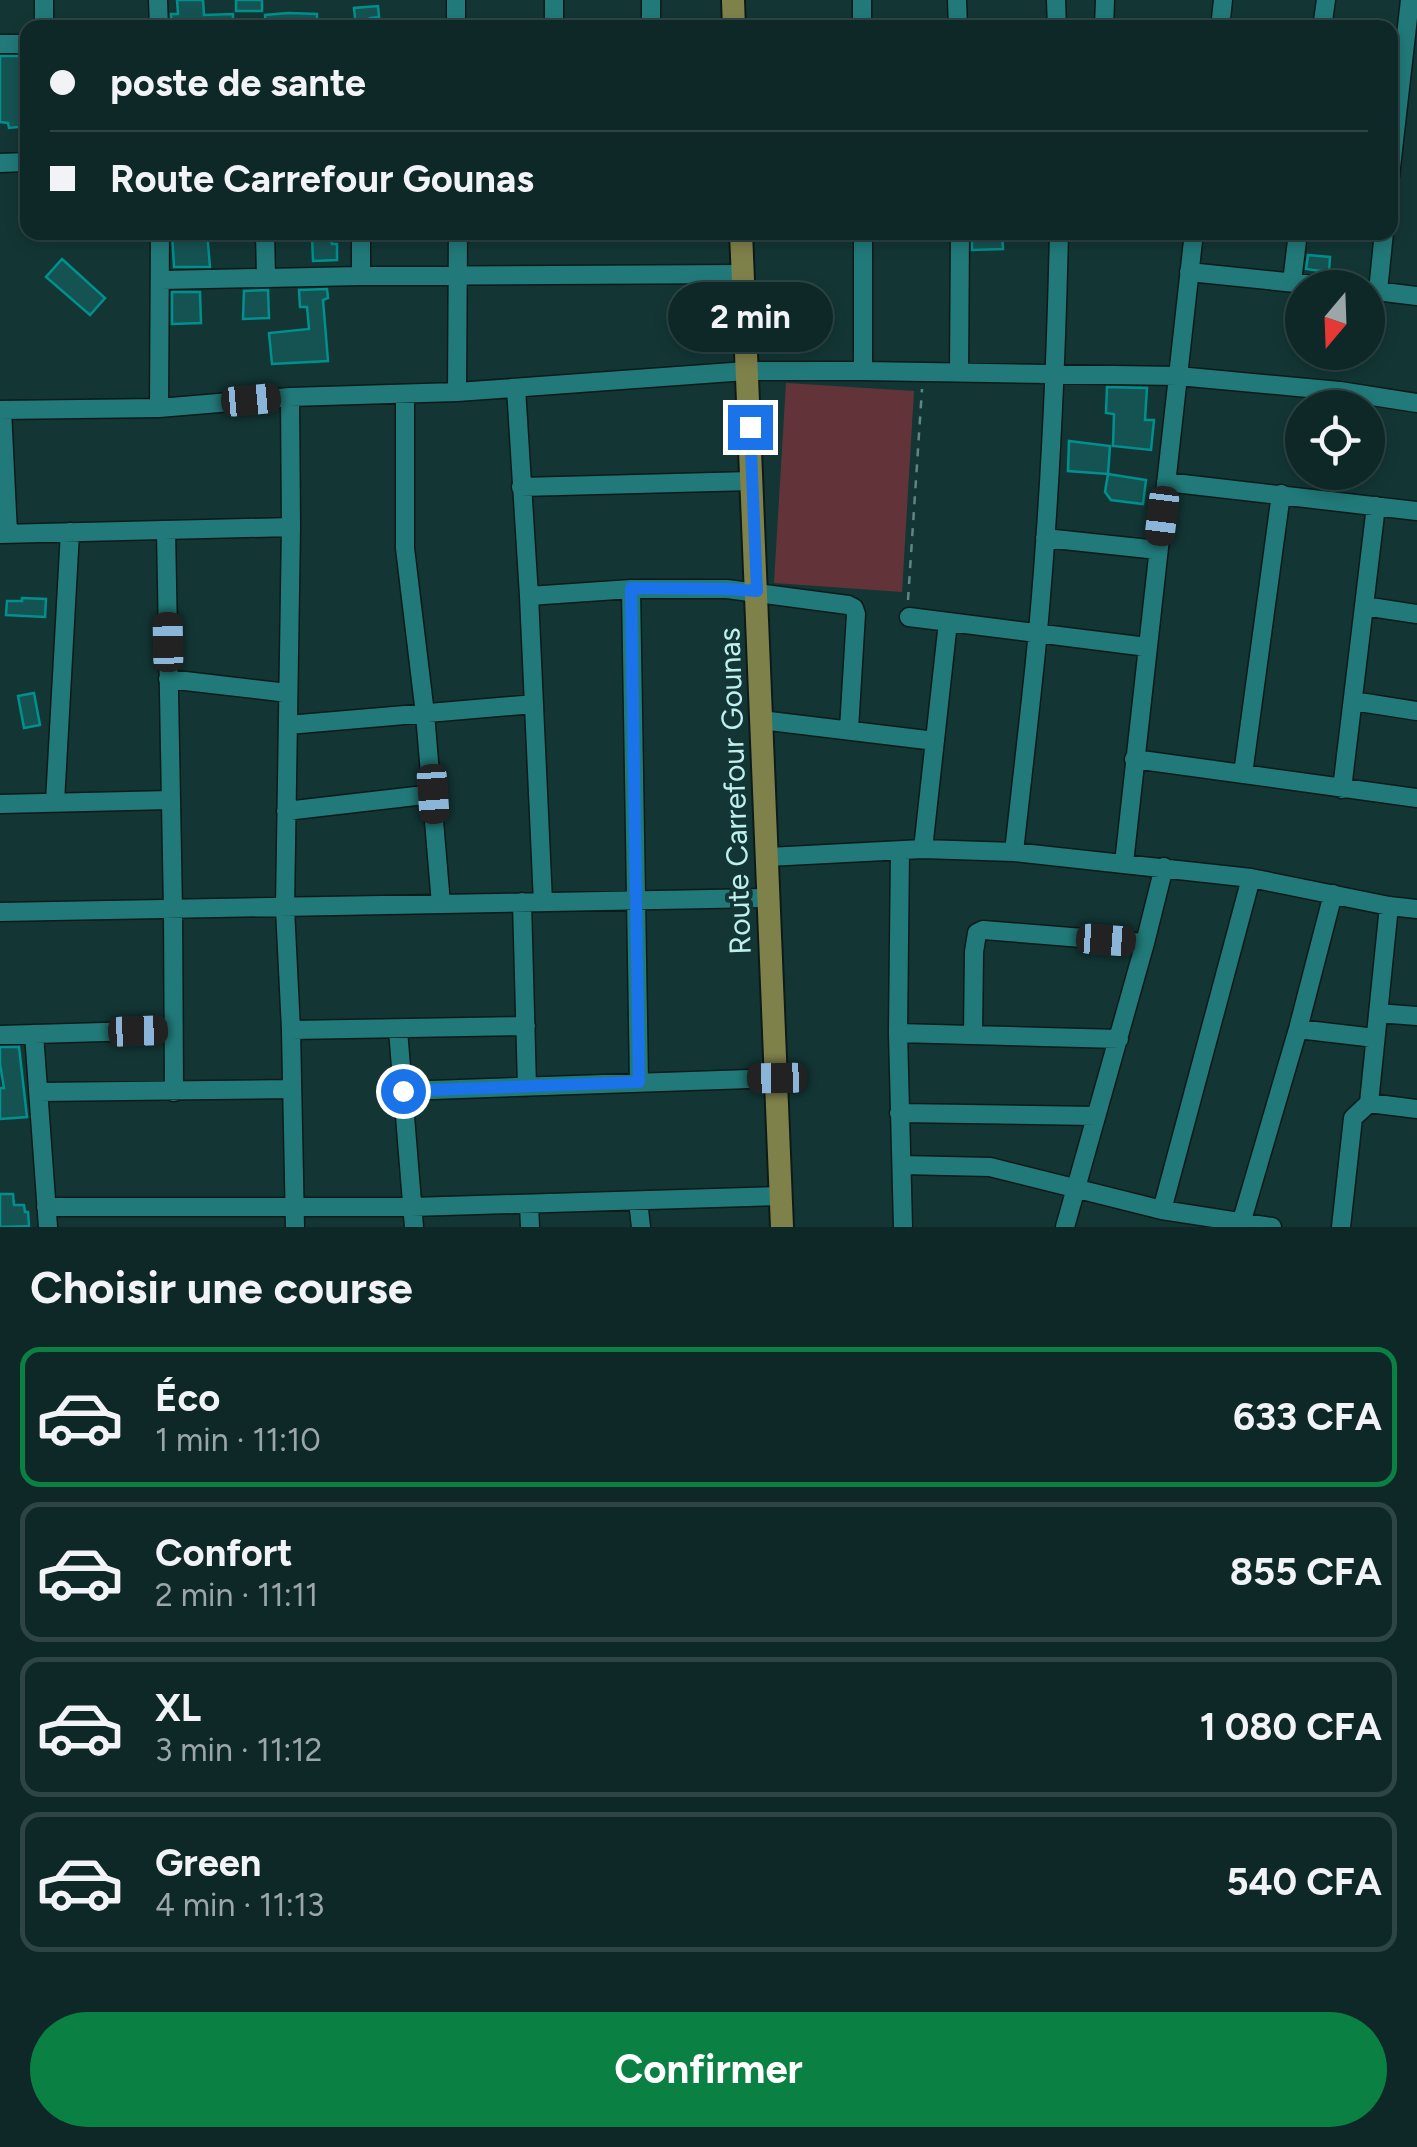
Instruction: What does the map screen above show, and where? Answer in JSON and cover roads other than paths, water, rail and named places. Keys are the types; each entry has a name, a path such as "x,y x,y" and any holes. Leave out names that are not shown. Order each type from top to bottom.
{"main road":[{"name":"Route Carrefour Gounas","path":"741,240 782,1227"}],"street":[{"path":"1398,126 1410,0"},
{"path":"159,408 160,240"},
{"path":"266,240 266,278"},
{"path":"361,240 361,276"},
{"path":"457,392 458,240"},
{"path":"863,240 863,370"},
{"path":"959,371 960,240"},
{"path":"1014,852 1045,538 1056,373 1059,240"},
{"path":"1124,863 1193,240"},
{"path":"1293,270 1297,240"},
{"path":"1377,270 1383,240"},
{"path":"1189,272 1285,281"},
{"path":"161,280 742,274"},
{"path":"1385,292 1417,296"},
{"path":"291,527 4,534 1,410 159,408 746,371 863,370 1178,376 1340,391 1417,403"},
{"path":"516,388 543,902"},
{"path":"406,394 405,548 433,794 440,904"},
{"path":"290,397 285,908 295,1227"},
{"path":"521,487 752,481"},
{"path":"1166,482 1417,511"},
{"path":"1243,774 1282,494"},
{"path":"1342,789 1376,506"},
{"path":"166,530 174,1092"},
{"path":"55,802 70,532"},
{"path":"1045,538 1158,550"},
{"path":"529,596 631,588 727,589 848,604 856,614 849,729"},
{"path":"631,588 639,1082"},
{"path":"1364,606 1417,614"},
{"path":"908,614 1147,647"},
{"path":"923,849 948,622"},
{"path":"168,679 288,694"},
{"path":"1353,701 1417,711"},
{"path":"288,724 534,704"},
{"path":"761,720 934,740"},
{"path":"1134,759 1417,798"},
{"path":"286,811 433,794"},
{"path":"0,804 171,800"},
{"path":"768,857 923,849 1014,852 1252,878 1417,909"},
{"path":"900,851 898,1034 903,1227"},
{"path":"1065,1227 1164,868"},
{"path":"1143,1227 1153,1207 1252,878"},
{"path":"1240,1225 1334,894"},
{"path":"0,912 769,898"},
{"path":"522,902 527,1086"},
{"path":"1340,1227 1353,1118 1368,1103 1389,906"},
{"path":"974,1034 977,933 983,930 1145,943"},
{"path":"1378,1012 1417,1016"},
{"path":"291,1030 526,1026"},
{"path":"1298,1029 1375,1038"},
{"path":"0,1035 172,1030"},
{"path":"398,1030 414,1227"},
{"path":"34,1034 48,1227"},
{"path":"898,1034 1119,1039"},
{"path":"403,1091 777,1078"},
{"path":"38,1092 290,1089"},
{"path":"1368,1103 1417,1109"},
{"path":"899,1113 1096,1116"},
{"path":"902,1165 990,1167 1153,1207 1240,1225 1272,1227"},
{"path":"46,1208 412,1208 780,1196"},
{"path":"638,1201 641,1227"},
{"path":"529,1205 530,1227"}]}
